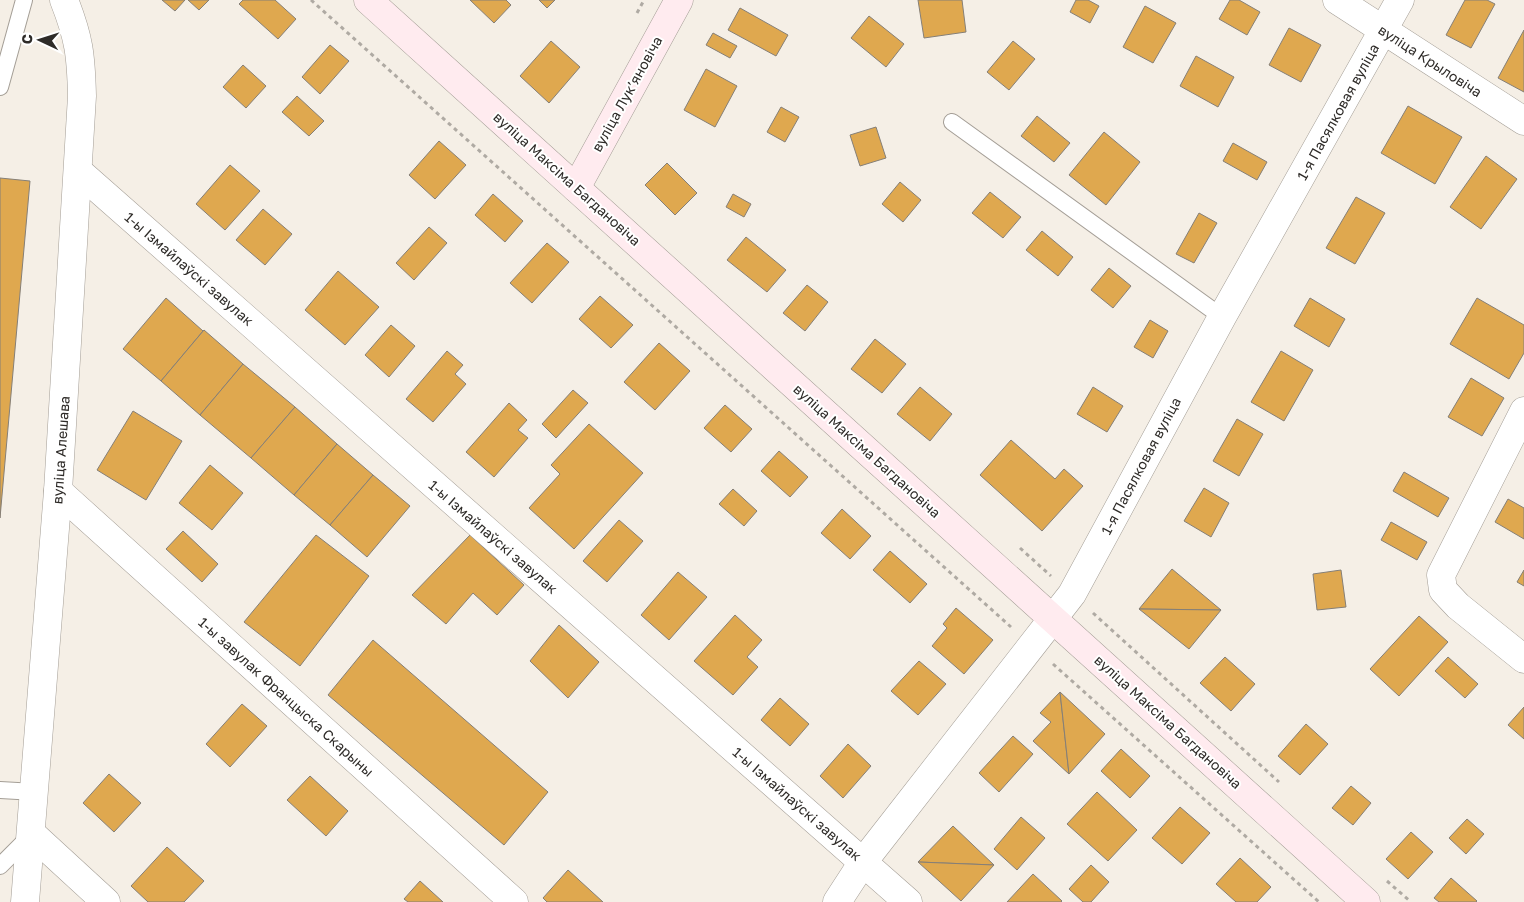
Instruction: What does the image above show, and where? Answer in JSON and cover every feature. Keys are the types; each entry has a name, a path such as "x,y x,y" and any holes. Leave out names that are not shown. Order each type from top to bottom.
{"main road":[{"name":"вуліца Максіма Багдановіча","path":"368,0 1366,902"},
{"name":"вуліца Лукʼяновіча","path":"576,188 679,0"}],"street":[{"name":"вуліца Алешава","path":"25,902 32,834 58,491 82,96 81,62 77,32 64,0"},
{"name":"вуліца Крыловіча","path":"1337,0 1524,121"},
{"name":"1-я Пасялковая вуліца","path":"837,902 863,862 1072,594 1222,317 1400,0"},
{"name":"1-ы Ізмайлаўскі завулак","path":"78,171 908,902"},
{"path":"1524,410 1441,575 1443,590 1453,601 1524,659"},
{"name":"1-ы завулак Францыска Скарыны","path":"58,491 514,902"},
{"path":"32,834 106,902"}],"lane":[{"path":"0,87 24,0"},
{"path":"952,122 1222,317"},
{"path":"0,790 35,792"},
{"path":"0,866 32,834"}],"path":[{"path":"311,0 1319,902"}],"building":[{"path":"162,0 185,0 175,11"},
{"path":"188,0 209,0 199,10"},
{"path":"243,0 275,0 296,19 278,39 239,4"},
{"path":"470,0 506,0 511,5 494,23"},
{"path":"539,0 555,0 547,8"},
{"path":"918,0 962,0 966,32 924,38"},
{"path":"1076,0 1088,0 1099,6 1090,23 1070,12"},
{"path":"1230,0 1239,0 1260,12 1247,35 1219,19"},
{"path":"1465,0 1487,0 1495,4 1471,48 1446,35"},
{"path":"1145,6 1176,23 1153,63 1123,47"},
{"path":"740,8 788,35 776,56 728,30"},
{"path":"869,16 904,44 886,67 851,38"},
{"path":"1289,28 1321,45 1301,82 1269,65"},
{"path":"1524,30 1524,92 1498,78"},
{"path":"713,33 737,46 730,58 706,45"},
{"path":"551,41 580,67 549,103 520,76"},
{"path":"1013,41 1035,59 1009,90 987,72"},
{"path":"330,45 349,61 320,94 302,77"},
{"path":"1196,56 1234,77 1218,107 1180,86"},
{"path":"243,65 266,86 246,108 223,87"},
{"path":"706,69 737,86 715,127 684,110"},
{"path":"297,96 324,121 309,136 282,112"},
{"path":"1408,106 1462,137 1435,184 1381,153"},
{"path":"781,107 799,117 785,142 767,132"},
{"path":"1037,116 1070,143 1054,162 1021,136"},
{"path":"876,127 886,158 860,166 850,135"},
{"path":"1104,132 1140,162 1106,205 1069,175"},
{"path":"439,141 466,165 435,199 409,175"},
{"path":"1233,143 1267,162 1257,180 1223,161"},
{"path":"1486,156 1517,179 1481,229 1450,207"},
{"path":"667,163 697,193 675,215 645,185"},
{"path":"230,165 260,191 225,230 196,204"},
{"path":"0,178 30,181 0,518"},
{"path":"900,182 921,200 903,222 882,204"},
{"path":"990,192 1021,217 1003,238 972,213"},
{"path":"493,194 523,221 505,242 475,215"},
{"path":"733,194 751,204 744,217 726,207"},
{"path":"1356,197 1385,213 1355,264 1326,248"},
{"path":"263,209 292,234 265,265 236,240"},
{"path":"1199,213 1217,223 1194,263 1176,254"},
{"path":"429,227 447,243 414,280 396,263"},
{"path":"1042,231 1073,257 1058,276 1026,250"},
{"path":"746,237 786,270 767,292 727,260"},
{"path":"547,243 569,262 532,303 510,283"},
{"path":"1109,268 1131,286 1113,308 1091,290"},
{"path":"338,271 379,307 345,345 305,310"},
{"path":"807,285 828,302 805,331 783,313"},
{"path":"600,296 633,325 611,348 579,319"},
{"path":"166,298 203,331 161,381 123,349"},
{"path":"1310,298 1345,319 1329,347 1294,326"},
{"path":"1477,298 1524,325 1524,353 1509,379 1450,344"},
{"path":"1150,320 1168,331 1153,358 1134,347"},
{"path":"391,325 415,346 389,377 365,355"},
{"path":"204,330 243,364 200,415 161,381"},
{"path":"875,339 906,364 882,393 851,369"},
{"path":"659,343 690,371 655,410 624,382"},
{"path":"447,351 463,365 455,374 466,384 433,422 406,399"},
{"path":"1281,351 1313,370 1284,421 1251,402"},
{"path":"243,364 295,407 251,458 200,415"},
{"path":"1471,378 1504,398 1482,436 1448,417"},
{"path":"920,387 952,414 930,441 897,414"},
{"path":"1093,387 1123,406 1107,432 1077,414"},
{"path":"573,390 588,403 556,438 542,424"},
{"path":"509,403 527,420 518,430 528,438 494,477 466,452"},
{"path":"725,405 752,429 731,452 704,428"},
{"path":"295,407 337,444 294,495 251,458"},
{"path":"133,411 182,441 146,500 97,470"},
{"path":"1237,419 1263,434 1239,476 1213,461"},
{"path":"589,424 643,473 574,549 529,508 560,474 551,465"},
{"path":"1011,440 1055,479 1064,469 1083,486 1042,531 980,475"},
{"path":"337,444 373,475 330,525 294,495"},
{"path":"779,451 808,477 790,497 761,471"},
{"path":"210,465 243,493 212,530 179,503"},
{"path":"1404,472 1449,498 1438,517 1393,491"},
{"path":"373,475 410,506 367,557 330,525"},
{"path":"1204,488 1229,503 1211,537 1184,521"},
{"path":"733,489 757,511 744,526 719,504"},
{"path":"1508,499 1524,508 1524,539 1495,522"},
{"path":"842,509 871,536 850,559 821,533"},
{"path":"619,520 643,541 607,582 583,561"},
{"path":"1391,522 1427,542 1417,560 1381,540"},
{"path":"183,531 218,564 202,582 166,549"},
{"path":"316,535 369,576 300,666 244,622"},
{"path":"470,535 524,585 497,615 473,593 446,624 412,595"},
{"path":"890,551 927,584 910,603 873,570"},
{"path":"1172,569 1221,610 1139,609"},
{"path":"1341,570 1346,607 1317,610 1313,574"},
{"path":"1524,570 1524,586 1517,582"},
{"path":"678,572 707,597 669,640 641,615"},
{"path":"956,608 993,640 964,674 932,646 947,628 943,624"},
{"path":"1139,609 1221,610 1189,649"},
{"path":"735,615 762,640 747,657 758,667 733,695 694,661"},
{"path":"1419,616 1448,642 1399,696 1370,669"},
{"path":"559,625 599,662 568,698 530,661"},
{"path":"373,640 548,792 504,845 328,695"},
{"path":"1225,657 1255,684 1231,711 1200,683"},
{"path":"1448,657 1478,684 1465,698 1435,671"},
{"path":"919,661 946,684 918,715 891,691"},
{"path":"1060,692 1069,774 1033,741 1051,722 1040,713"},
{"path":"1060,692 1105,734 1069,774"},
{"path":"780,698 809,724 790,746 761,720"},
{"path":"242,704 267,726 230,767 206,744"},
{"path":"1524,707 1524,739 1508,725"},
{"path":"1306,724 1328,744 1300,775 1278,756"},
{"path":"1013,736 1033,754 999,792 979,773"},
{"path":"848,744 871,766 843,798 820,776"},
{"path":"1121,749 1150,776 1130,798 1101,771"},
{"path":"109,774 141,803 114,832 83,803"},
{"path":"310,776 348,811 326,836 287,800"},
{"path":"1351,786 1371,803 1353,825 1332,808"},
{"path":"1097,792 1137,830 1108,861 1067,824"},
{"path":"1180,807 1210,833 1182,864 1152,838"},
{"path":"1021,817 1045,838 1017,870 994,849"},
{"path":"1467,819 1484,834 1466,854 1449,838"},
{"path":"953,826 994,865 918,862"},
{"path":"1411,832 1433,852 1408,879 1386,859"},
{"path":"167,847 204,881 184,902 148,902 131,886"},
{"path":"1240,858 1271,887 1257,902 1236,902 1216,884"},
{"path":"918,862 994,865 961,901"},
{"path":"1091,865 1109,882 1091,902 1083,902 1069,889"},
{"path":"568,870 603,902 547,902 543,898"},
{"path":"1033,874 1062,901 1007,902"},
{"path":"1451,878 1477,901 1439,902 1434,898"},
{"path":"420,881 443,902 408,902 404,899"}]}
